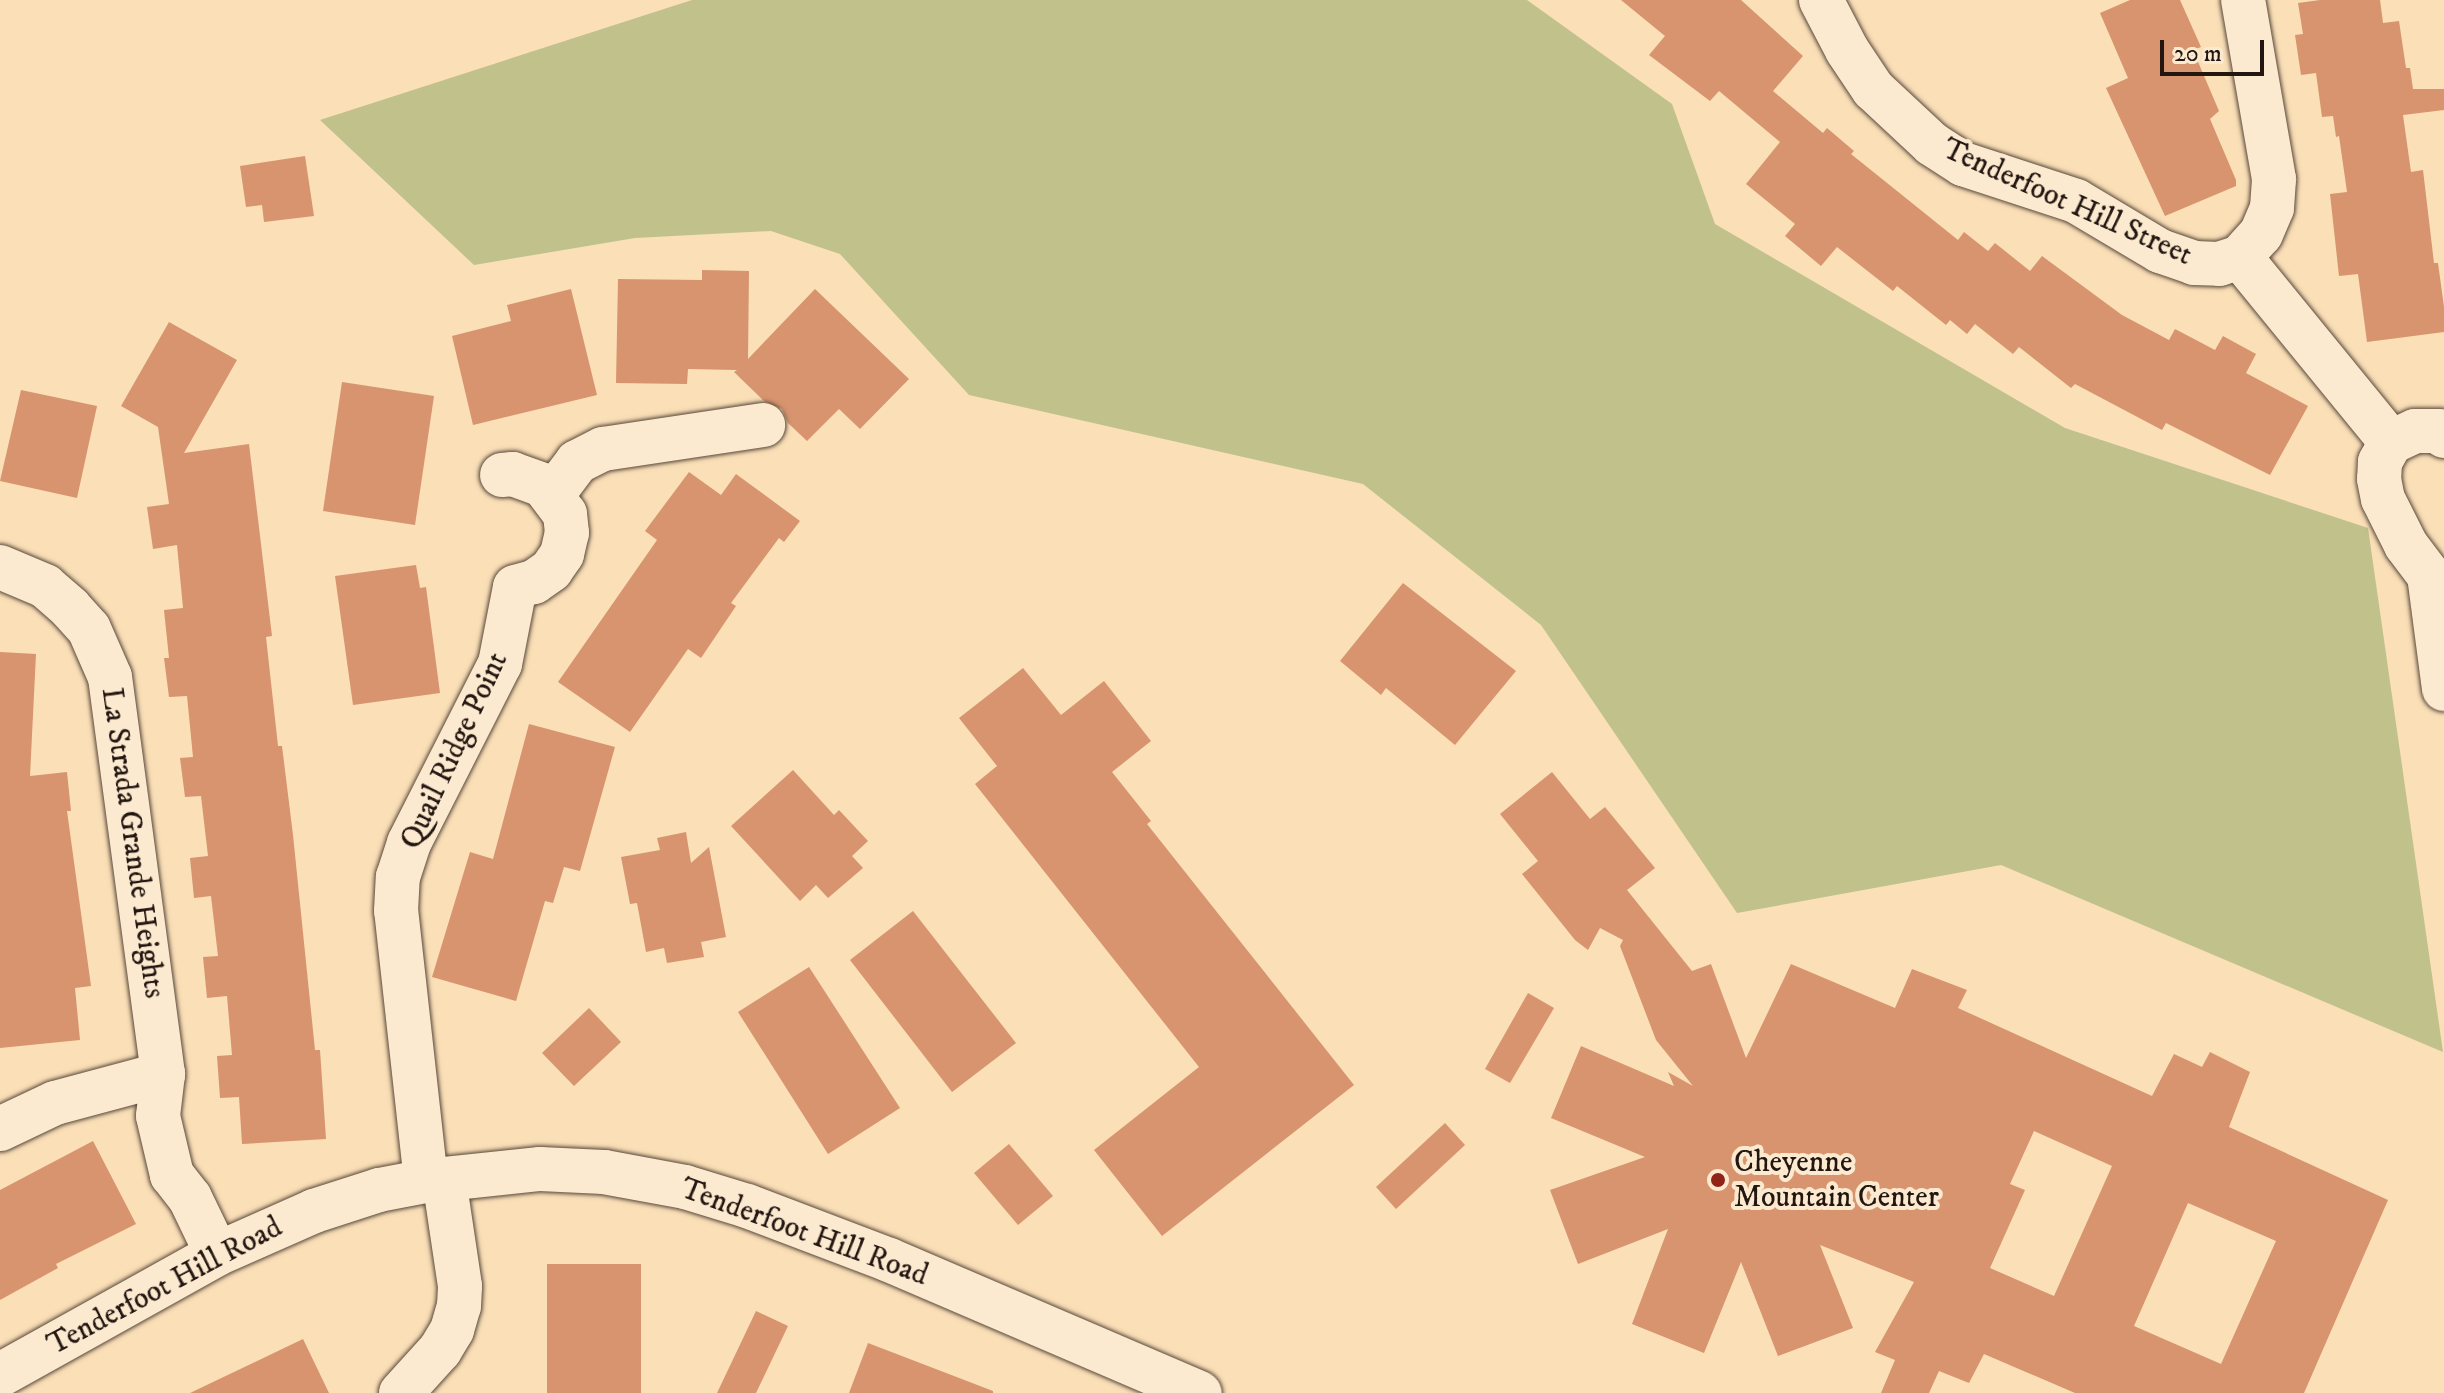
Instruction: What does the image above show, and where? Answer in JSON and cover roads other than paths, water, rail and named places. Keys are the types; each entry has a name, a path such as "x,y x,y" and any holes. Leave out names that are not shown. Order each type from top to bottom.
{"street":[{"name":"Tenderfoot Hill Street","path":"1821,0 1847,50 1873,89 1932,144 1963,164 2076,201 2160,251 2194,263 2219,264 2240,257"},
{"path":"2243,0 2274,179 2272,208 2261,234 2240,257 2391,442"},
{"path":"502,475 533,479 553,494 577,462 603,449 763,425"},
{"path":"2444,436 2439,431 2415,431 2391,442 2380,462 2379,479 2383,499 2406,545 2436,564 2444,689"},
{"name":"Quail Ridge Point","path":"435,1180 396,911 398,877 409,843 500,664 515,587 534,582 551,570 562,554 567,533 565,514 553,494"},
{"name":"La Strada Grande Heights","path":"0,567 45,586 70,608 89,629 110,677 163,1074 180,1110 193,1170 190,1198 217,1254"},
{"path":"0,1129 55,1103 163,1074"},
{"name":"Tenderfoot Hill Road","path":"0,1375 217,1254 314,1211 379,1190 435,1180 540,1169 604,1172 699,1191 889,1260 1200,1393"},
{"path":"401,1393 440,1350 452,1330 459,1306 460,1286 435,1180"}],"place":[{"name":"Cheyenne Mountain Center","path":"1718,1180"}]}
